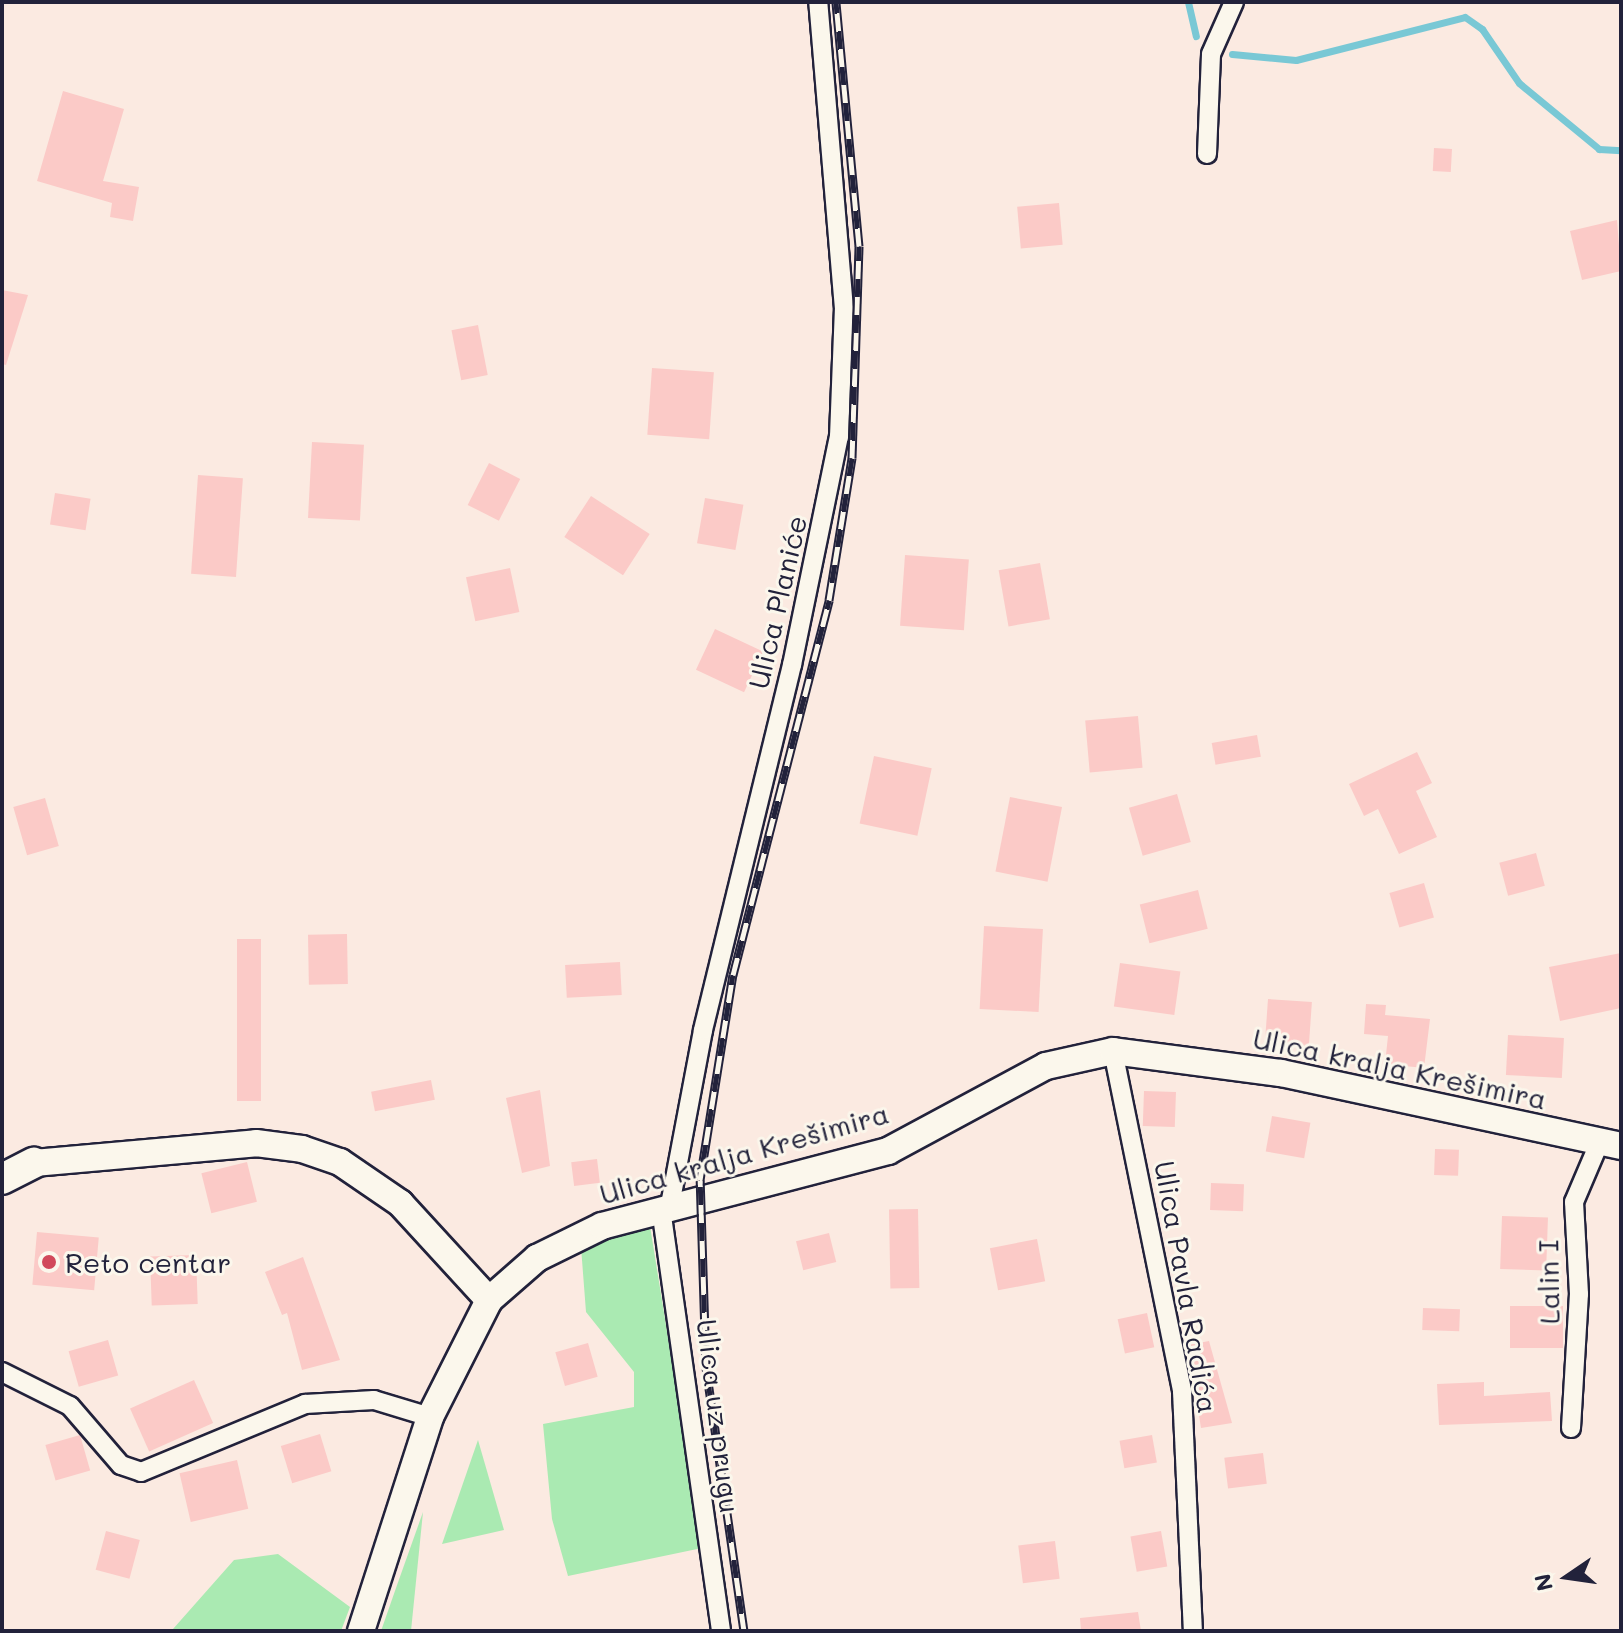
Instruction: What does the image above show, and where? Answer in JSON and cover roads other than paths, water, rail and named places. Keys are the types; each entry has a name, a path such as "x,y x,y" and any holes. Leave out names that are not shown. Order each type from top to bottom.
{"main road":[{"path":"2,1155 34,1163"},
{"path":"2,1179 34,1163"}],"street":[{"name":"Ulica Planiće","path":"666,1207 703,1030 792,665 839,437 843,295 818,2"},
{"path":"1207,154 1211,54 1234,2"},
{"name":"Ulica kralja Krešimira","path":"361,1631 430,1417 489,1300 514,1275 567,1241 666,1207 888,1151 1046,1066 1113,1051 1281,1073 1611,1143"},
{"name":"Ulica Pavla Radića","path":"1113,1051 1182,1391 1193,1631"},
{"path":"34,1163 256,1143 302,1149 340,1162 400,1203 489,1300"},
{"name":"Lalin I","path":"1571,1428 1579,1294 1574,1202 1611,1143"},
{"name":"Ulica uz prugu","path":"666,1207 721,1631"},
{"path":"2,1372 70,1406 121,1465 141,1472 305,1404 374,1400 430,1417"}],"waterway":[{"path":"1188,2 1196,36"},
{"path":"1232,54 1296,60 1465,17 1482,29 1519,83 1599,149 1621,150"}],"railway":[{"path":"744,1631 706,1366 700,1180 733,975 829,600 852,458 859,246 836,2"}],"place":[{"name":"Reto centar","path":"49,1262"}]}
